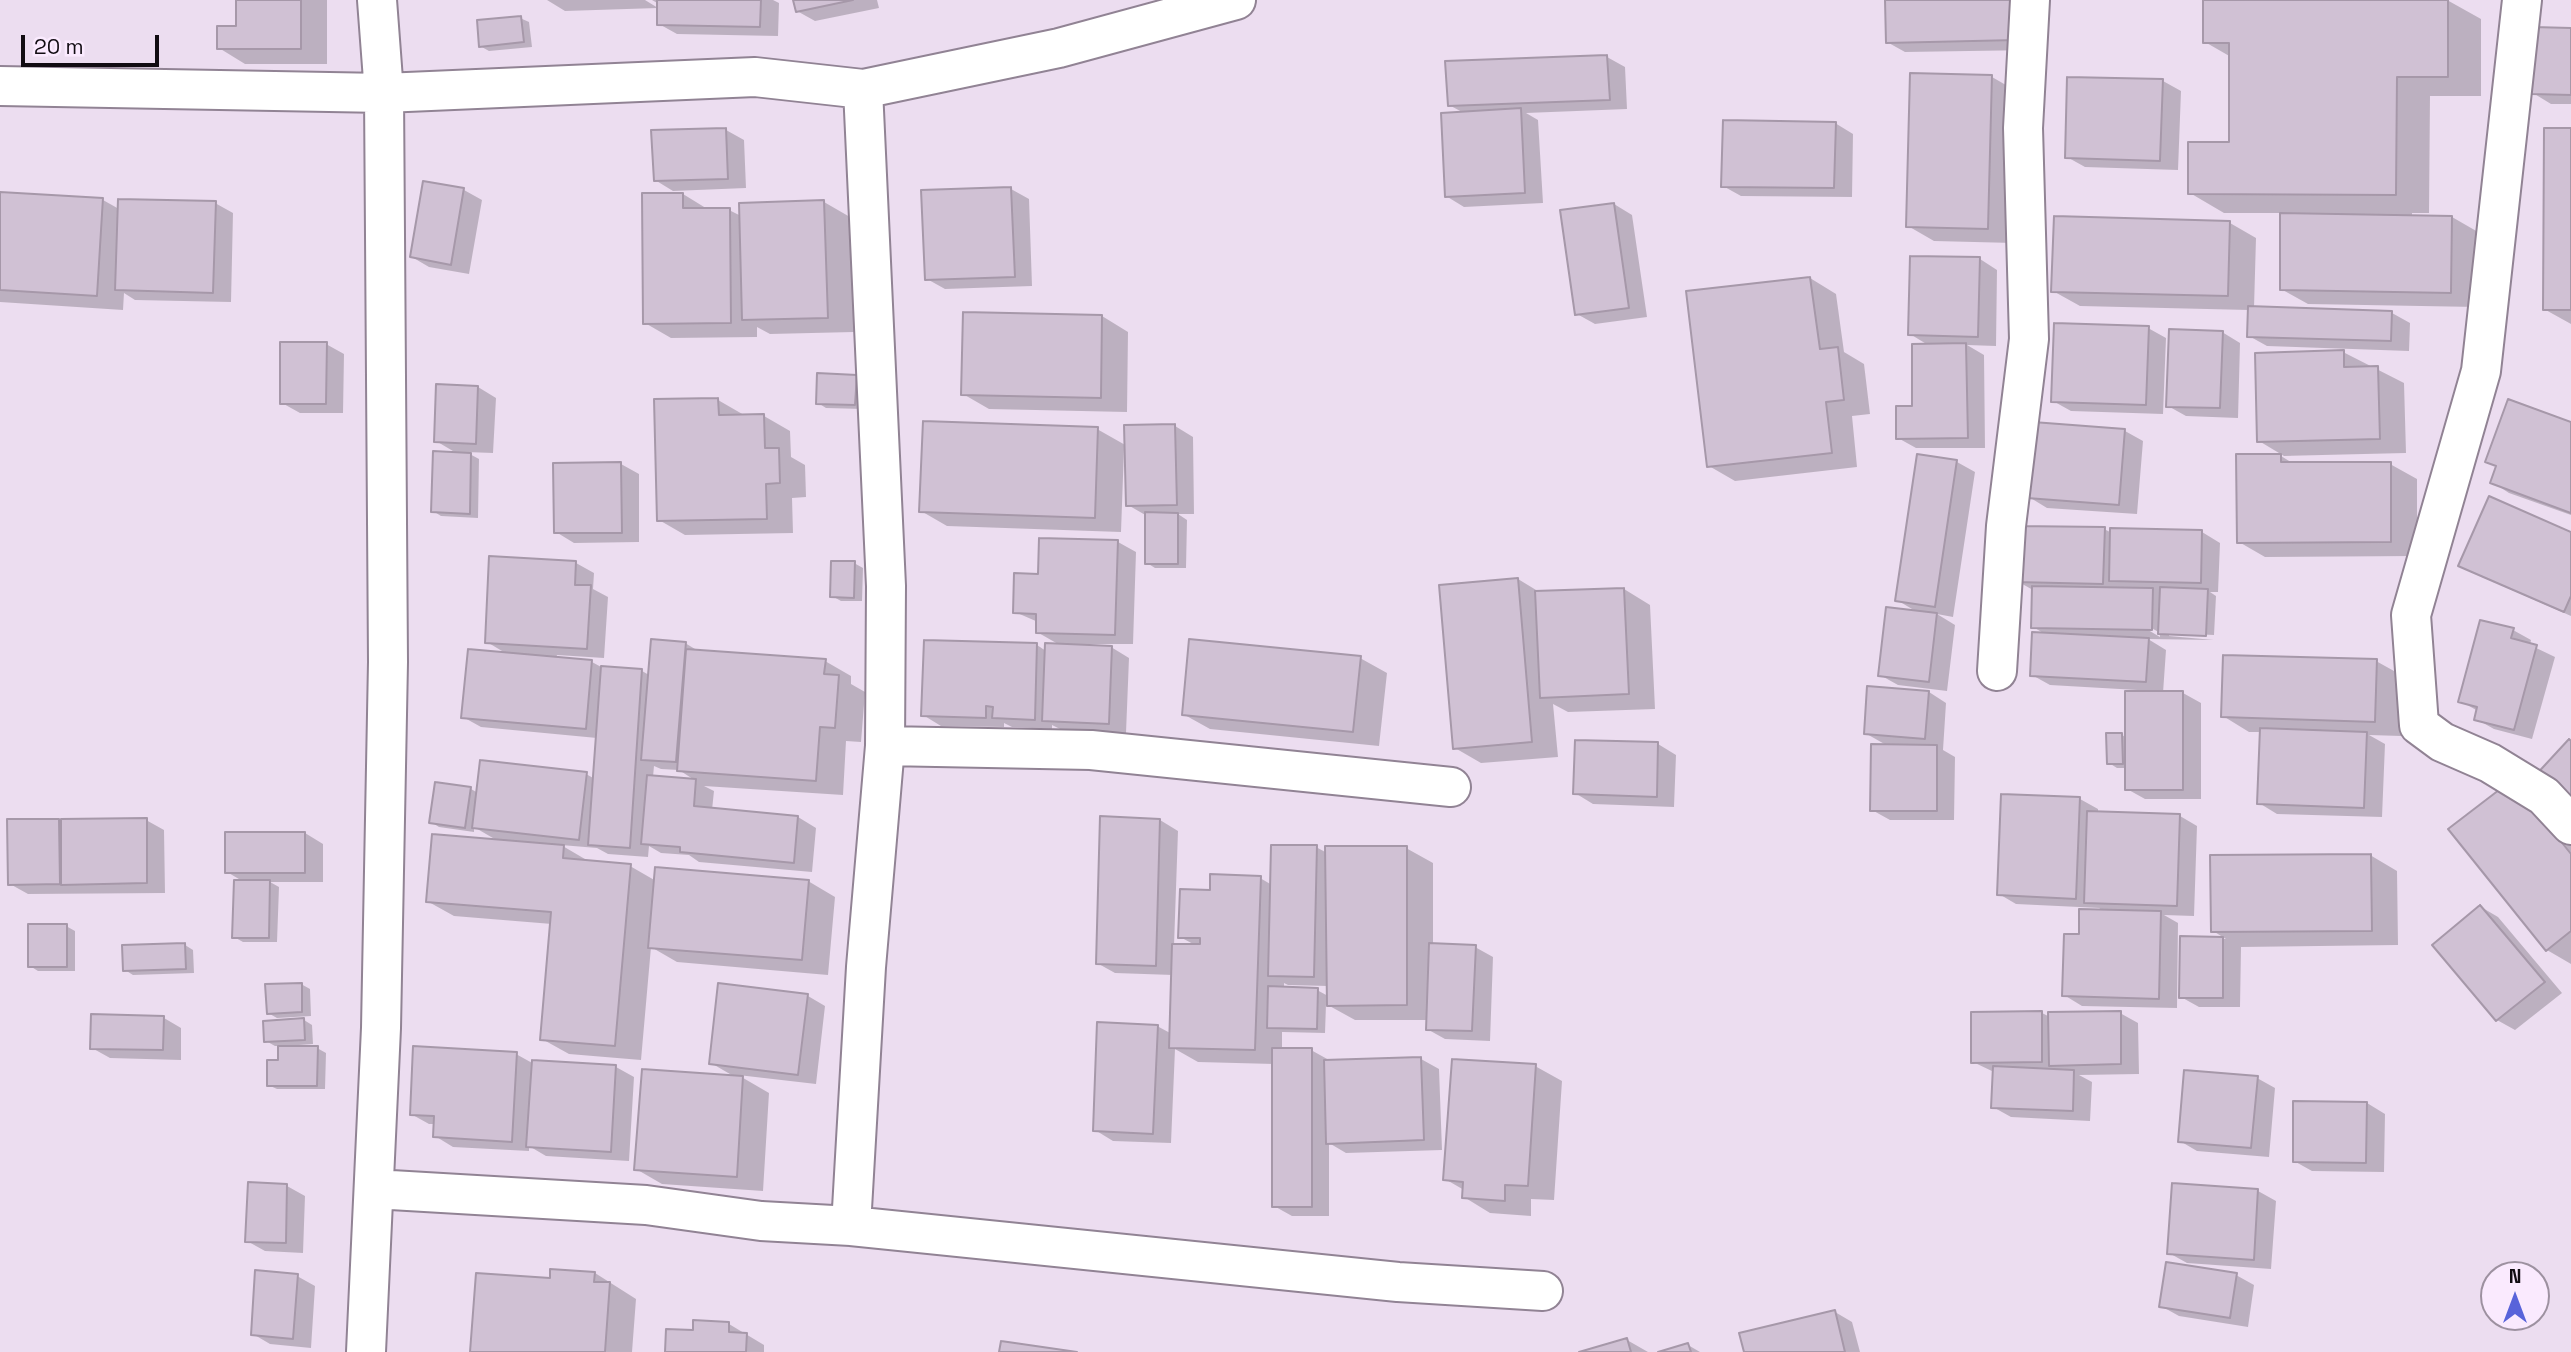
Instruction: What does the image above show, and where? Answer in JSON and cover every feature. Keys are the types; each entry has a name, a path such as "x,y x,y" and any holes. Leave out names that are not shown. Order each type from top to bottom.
{"street":[{"path":"366,1352 381,1028 388,662 384,93 377,0"},
{"path":"0,86 384,93 755,78 863,89 1059,48 1236,0"},
{"path":"1997,671 2006,526 2029,339 2023,128 2029,0"},
{"path":"2522,0 2481,371 2411,615 2419,725 2442,742 2490,763 2544,796 2571,825"},
{"path":"852,1226 866,967 885,746 886,586 863,89"},
{"path":"885,746 1091,750 1451,787"},
{"path":"374,1189 646,1205 761,1221 852,1226 1398,1282 1543,1292"}],"building":[{"path":"236,0 301,0 301,49 217,49 217,26 236,26"},
{"path":"657,0 761,0 760,27 657,25"},
{"path":"793,0 853,0 796,12"},
{"path":"1885,0 2015,0 2017,40 1886,43"},
{"path":"2203,0 2448,0 2448,77 2397,77 2396,195 2188,194 2188,142 2229,142 2229,43 2203,43"},
{"path":"521,16 524,42 479,47 477,20"},
{"path":"2533,27 2571,28 2571,95 2531,94"},
{"path":"1607,55 1610,100 1448,106 1445,61"},
{"path":"1910,73 1992,75 1988,229 1906,227"},
{"path":"2067,77 2163,79 2160,161 2065,158"},
{"path":"1521,108 1525,193 1445,197 1441,113"},
{"path":"1723,120 1836,122 1834,188 1721,187"},
{"path":"726,128 728,179 654,181 651,130"},
{"path":"2544,128 2571,128 2571,310 2543,310"},
{"path":"423,181 464,188 451,265 410,257"},
{"path":"1011,187 1015,277 925,280 921,190"},
{"path":"0,192 103,198 97,296 0,290"},
{"path":"642,193 683,193 683,208 730,208 731,323 643,324"},
{"path":"118,199 216,201 213,293 115,290"},
{"path":"824,200 828,318 742,320 739,203"},
{"path":"1614,203 1629,308 1575,315 1560,210"},
{"path":"2280,213 2452,216 2451,293 2280,290"},
{"path":"2054,216 2230,221 2228,296 2051,292"},
{"path":"1910,256 1980,257 1978,337 1908,335"},
{"path":"1810,277 1820,349 1838,347 1844,400 1826,402 1832,453 1707,467 1686,291"},
{"path":"2248,306 2392,311 2391,341 2247,337"},
{"path":"963,312 1102,315 1101,398 961,395"},
{"path":"2054,323 2149,326 2146,405 2051,402"},
{"path":"2169,329 2223,331 2220,408 2166,407"},
{"path":"280,342 327,342 326,404 280,404"},
{"path":"1966,343 1968,438 1896,439 1896,406 1912,406 1912,344"},
{"path":"2344,350 2344,367 2378,366 2380,439 2257,442 2255,353"},
{"path":"817,373 857,375 855,405 816,404"},
{"path":"436,384 478,386 476,444 434,442"},
{"path":"718,398 719,415 764,414 765,448 779,448 780,483 766,484 767,519 657,521 654,399"},
{"path":"2508,399 2571,422 2571,513 2490,483 2496,466 2485,462"},
{"path":"923,421 1098,427 1095,518 919,512"},
{"path":"2033,422 2125,429 2119,505 2027,498"},
{"path":"1175,424 1177,505 1126,506 1124,425"},
{"path":"433,451 471,453 470,514 431,512"},
{"path":"1917,454 1957,460 1935,607 1895,601"},
{"path":"2236,454 2281,454 2281,462 2391,462 2391,542 2237,543"},
{"path":"621,462 622,533 554,533 553,463"},
{"path":"2489,496 2571,532 2571,596 2564,612 2458,566"},
{"path":"1145,512 1178,513 1178,564 1145,564"},
{"path":"2016,526 2105,527 2103,584 2015,582"},
{"path":"2110,528 2202,530 2201,583 2109,581"},
{"path":"1039,538 1118,540 1115,635 1036,633 1036,614 1013,613 1014,573 1038,574"},
{"path":"489,556 576,561 575,585 591,585 587,649 485,643"},
{"path":"831,561 855,561 854,598 830,597"},
{"path":"1518,578 1532,742 1453,749 1439,585"},
{"path":"2032,586 2153,588 2152,630 2031,628"},
{"path":"2160,587 2208,589 2206,636 2158,634"},
{"path":"1624,588 1629,694 1540,698 1535,591"},
{"path":"1886,607 1937,613 1929,682 1878,676"},
{"path":"2480,620 2514,628 2511,638 2537,645 2514,730 2474,720 2477,707 2458,702"},
{"path":"2032,632 2149,638 2146,682 2030,676"},
{"path":"651,639 686,642 676,762 641,760"},
{"path":"1189,639 1361,656 1353,732 1182,715"},
{"path":"924,640 1037,643 1035,720 992,718 993,707 986,706 986,718 921,716"},
{"path":"1045,643 1112,646 1109,724 1042,721"},
{"path":"468,649 592,660 586,729 461,718"},
{"path":"686,649 826,659 824,674 839,675 835,728 820,727 816,781 677,771"},
{"path":"2223,655 2377,659 2375,722 2221,717"},
{"path":"601,666 642,669 630,848 588,845"},
{"path":"1867,686 1929,691 1925,739 1864,734"},
{"path":"2125,691 2183,691 2183,790 2125,790"},
{"path":"2260,728 2367,732 2364,808 2257,804"},
{"path":"2106,733 2122,733 2123,764 2107,764"},
{"path":"2569,739 2571,741 2571,811 2533,778"},
{"path":"1575,740 1658,742 1657,797 1573,794"},
{"path":"1871,744 1937,745 1937,811 1870,811"},
{"path":"480,760 587,772 579,840 472,828"},
{"path":"647,775 696,779 694,806 798,816 794,863 680,852 680,847 641,844"},
{"path":"2512,780 2571,854 2571,931 2546,951 2448,829"},
{"path":"435,782 471,787 465,828 429,823"},
{"path":"2001,794 2080,797 2076,899 1997,895"},
{"path":"2087,811 2180,814 2177,906 2084,903"},
{"path":"1100,816 1160,819 1156,966 1096,964"},
{"path":"147,818 147,883 61,885 61,819"},
{"path":"7,819 59,819 60,884 8,885"},
{"path":"225,832 305,832 305,873 225,873"},
{"path":"432,834 564,845 563,858 631,864 615,1046 540,1040 551,912 426,902"},
{"path":"1271,845 1317,845 1314,977 1268,976"},
{"path":"1325,846 1407,846 1407,1005 1327,1006"},
{"path":"2371,854 2372,931 2211,932 2210,855"},
{"path":"655,867 809,880 802,960 648,948"},
{"path":"1210,874 1261,876 1255,1050 1169,1048 1172,944 1200,944 1200,938 1178,938 1180,889 1210,890"},
{"path":"234,880 270,880 269,938 232,938"},
{"path":"2480,905 2545,982 2496,1021 2432,945"},
{"path":"2079,909 2161,911 2159,999 2062,996 2064,934 2079,934"},
{"path":"28,924 67,924 67,967 28,967"},
{"path":"2180,936 2223,937 2223,998 2179,998"},
{"path":"185,943 186,969 123,971 122,945"},
{"path":"1429,943 1476,945 1472,1031 1426,1030"},
{"path":"302,983 302,1012 267,1014 265,984"},
{"path":"718,983 808,994 798,1075 709,1064"},
{"path":"1268,986 1318,988 1317,1029 1267,1028"},
{"path":"2042,1011 2042,1062 1971,1063 1971,1012"},
{"path":"2121,1011 2121,1064 2049,1066 2048,1012"},
{"path":"91,1014 164,1016 163,1050 90,1049"},
{"path":"304,1018 305,1040 264,1042 263,1021"},
{"path":"1097,1022 1158,1025 1153,1134 1093,1131"},
{"path":"278,1046 318,1046 317,1086 267,1086 267,1060 278,1060"},
{"path":"413,1046 517,1052 512,1142 433,1137 434,1116 410,1115"},
{"path":"1272,1048 1312,1048 1312,1207 1272,1207"},
{"path":"1421,1057 1424,1140 1326,1144 1324,1060"},
{"path":"1452,1059 1536,1064 1528,1186 1505,1185 1505,1201 1462,1198 1463,1182 1443,1180"},
{"path":"532,1060 616,1065 611,1152 526,1147"},
{"path":"1993,1066 2074,1070 2073,1111 1991,1108"},
{"path":"642,1069 743,1076 737,1177 634,1170"},
{"path":"2184,1070 2258,1076 2251,1148 2178,1142"},
{"path":"2293,1101 2367,1102 2366,1163 2293,1162"},
{"path":"248,1182 287,1184 286,1243 245,1242"},
{"path":"2172,1183 2258,1189 2254,1260 2167,1254"},
{"path":"2166,1262 2237,1273 2230,1318 2159,1307"},
{"path":"550,1269 595,1272 594,1282 610,1282 605,1352 470,1352 476,1273 550,1278"},
{"path":"255,1270 298,1274 293,1339 251,1335"},
{"path":"1835,1310 1845,1352 1744,1352 1739,1333"},
{"path":"693,1320 729,1322 729,1332 747,1333 746,1352 665,1352 666,1329 693,1330"},
{"path":"1627,1338 1631,1352 1579,1352"},
{"path":"1001,1341 1077,1352 999,1352"},
{"path":"1688,1343 1691,1352 1658,1352"}]}
